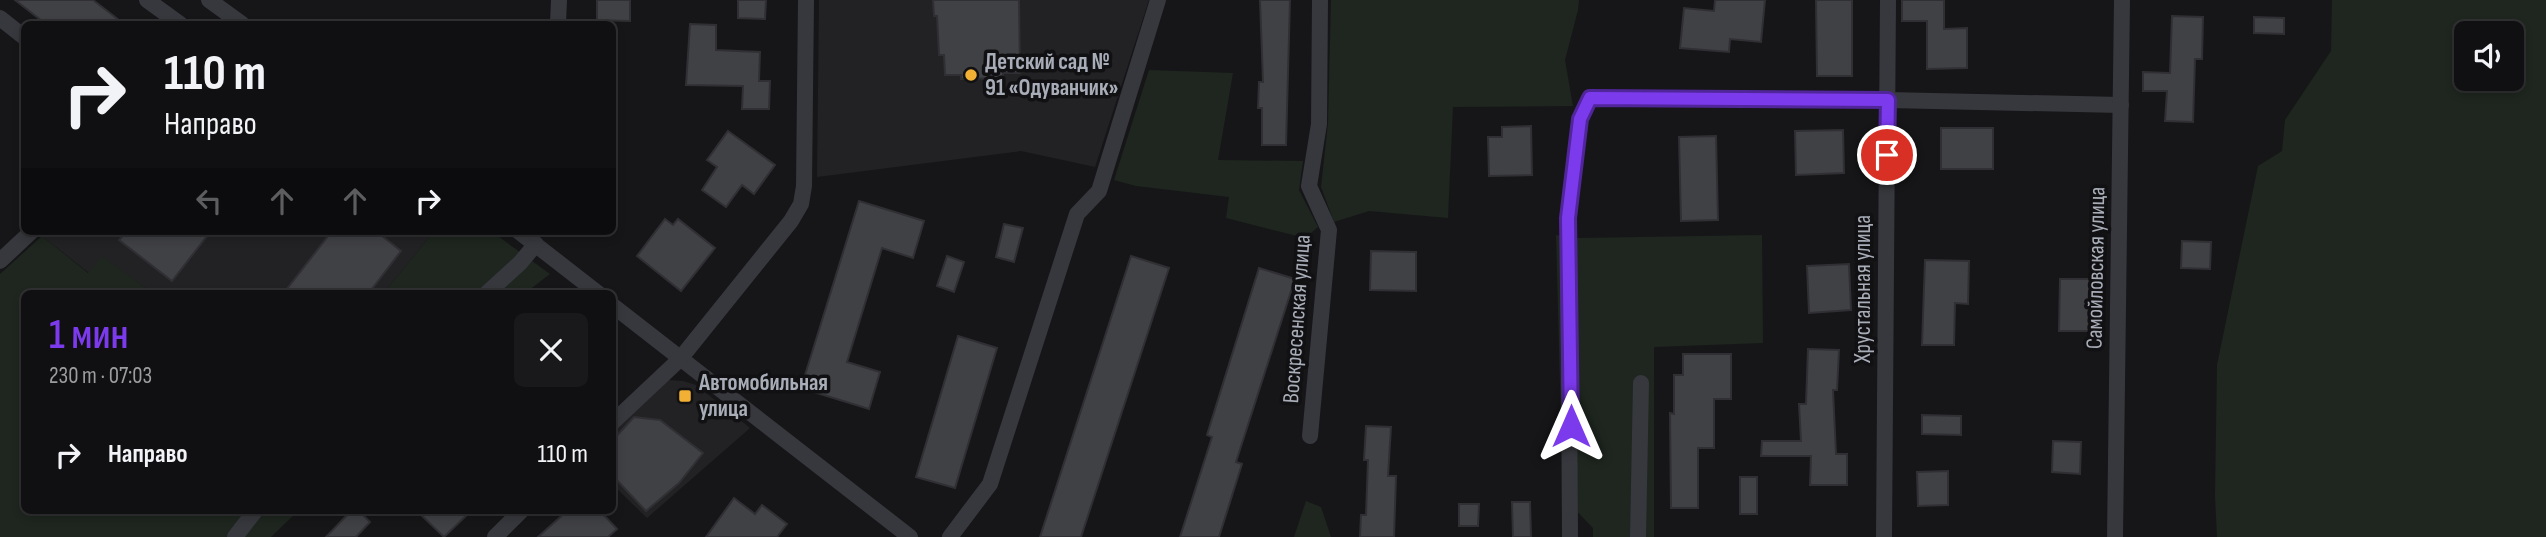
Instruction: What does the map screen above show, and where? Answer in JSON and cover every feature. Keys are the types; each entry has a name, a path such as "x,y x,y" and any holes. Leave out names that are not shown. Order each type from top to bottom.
{"street":[{"path":"147,0 176,21"},
{"path":"209,0 238,21"},
{"path":"558,21 559,0"},
{"path":"616,419 680,359 791,221 801,204 805,157 806,0"},
{"path":"950,537 990,484 1077,214 1099,191 1158,0"},
{"name":"Воскресенская улица","path":"1310,436 1329,230 1309,186 1319,124 1320,0"},
{"name":"Хрустальная улица","path":"1884,537 1888,0"},
{"name":"Самойловская улица","path":"2115,537 2122,0"},
{"path":"0,18 21,35"},
{"path":"1570,537 1568,218 1580,119 1590,98 2121,105"},
{"path":"0,261 28,235"},
{"path":"524,235 594,290"},
{"path":"490,290 536,244"},
{"path":"616,308 910,537"},
{"path":"1638,537 1641,383"},
{"path":"235,537 253,514"},
{"path":"495,537 519,514"}],"shaded area":[{"name":"Детский сад № 91 «Одуванчик»","path":"819,0 1149,0 1095,167 1021,151 817,177"},
{"path":"1331,0 1579,0 1565,60 1573,106 1453,107 1448,218 1369,211 1334,222 1321,187 1328,123"},
{"path":"2332,0 2546,0 2546,537 2217,537 2217,365 2258,166 2282,151 2285,120 2331,51"},
{"path":"1149,70 1233,73 1218,160 1303,161 1299,190 1318,227 1305,238 1226,218 1229,197 1136,186 1114,180"},
{"path":"431,235 386,290 148,290 102,257 89,273 42,236"},
{"path":"431,235 496,235 550,274 529,290 386,290"},
{"path":"1556,235 1578,238 1762,235 1763,343 1654,347 1654,537 1593,537 1593,528 1563,497"},
{"path":"42,236 88,273 102,256 149,290 21,290 21,514 295,514 271,537 0,537 0,274"},
{"path":"668,380 696,385 750,428 647,518 616,488 616,430"},
{"path":"1306,501 1321,507 1331,537 1294,537"}],"building":[{"path":"15,0 93,0 120,21 42,21"},
{"path":"597,0 630,0 630,21 597,20"},
{"path":"738,0 766,0 765,19 738,18"},
{"path":"933,0 1019,0 1020,73 1003,73 1003,78 961,79 961,75 945,75 944,55 939,55 937,16 934,16"},
{"path":"1260,0 1290,0 1286,145 1262,145 1262,108 1258,108 1259,82 1263,82"},
{"path":"1715,0 1765,0 1761,42 1730,39 1729,52 1680,48 1684,8 1714,11"},
{"path":"1816,0 1852,0 1852,76 1817,76"},
{"path":"1902,0 1944,0 1944,29 1967,28 1967,68 1927,69 1927,21 1902,21"},
{"path":"2172,16 2203,17 2202,59 2195,59 2193,122 2165,121 2167,91 2143,91 2143,72 2170,73"},
{"path":"2254,17 2284,18 2284,34 2254,33"},
{"path":"690,24 716,25 716,50 760,52 759,81 770,81 769,109 742,109 743,86 686,85"},
{"path":"1531,126 1532,175 1489,176 1488,137 1502,137 1502,127"},
{"path":"1941,128 1993,128 1993,169 1941,169"},
{"path":"1843,130 1844,173 1796,175 1795,131"},
{"path":"728,131 775,165 754,194 742,185 726,207 702,190 717,167 707,160"},
{"path":"1716,136 1718,220 1681,221 1679,137"},
{"path":"859,201 924,221 913,258 882,248 847,362 880,372 869,409 801,388"},
{"path":"665,219 673,225 678,219 715,248 681,291 637,256"},
{"path":"1004,224 1023,228 1014,262 996,257"},
{"path":"123,235 208,235 172,281 119,240"},
{"path":"329,235 381,235 401,251 371,290 286,290"},
{"path":"2182,241 2211,242 2210,269 2181,268"},
{"path":"1371,251 1416,252 1416,291 1370,290"},
{"path":"947,256 964,262 954,292 937,286"},
{"path":"1131,256 1169,268 1081,537 1040,537"},
{"path":"1925,260 1969,261 1968,304 1955,303 1954,345 1922,345"},
{"path":"1849,264 1851,310 1809,313 1807,266"},
{"path":"1259,268 1295,279 1236,462 1242,464 1219,537 1180,537 1212,437 1207,435"},
{"path":"2060,279 2092,279 2091,331 2059,331"},
{"path":"958,336 997,348 955,488 916,477"},
{"path":"1808,349 1839,350 1837,390 1833,390 1836,454 1847,454 1847,485 1810,485 1811,456 1761,456 1762,441 1801,441 1799,404 1806,404"},
{"path":"1683,354 1731,354 1731,399 1714,399 1714,448 1698,448 1698,508 1671,508 1670,413 1674,414 1674,375 1683,375"},
{"path":"1922,415 1961,416 1961,435 1922,434"},
{"path":"634,417 660,420 703,453 679,483 646,511 616,479 616,437"},
{"path":"1366,426 1391,427 1388,476 1396,476 1394,537 1360,537 1361,515 1366,515"},
{"path":"2053,441 2081,442 2080,474 2052,472"},
{"path":"1948,471 1948,505 1918,506 1917,472"},
{"path":"1740,477 1757,477 1757,514 1740,514"},
{"path":"734,498 755,514 762,505 787,524 777,537 706,537"},
{"path":"1512,502 1530,502 1531,537 1513,537"},
{"path":"1459,504 1479,504 1478,526 1459,526"},
{"path":"348,514 362,514 370,522 356,537 326,537"},
{"path":"420,514 468,514 444,537"},
{"path":"564,514 603,514 617,529 608,537 538,537"}],"place":[{"name":"Детский сад № 91 «Одуванчик»","path":"971,75"},
{"name":"Автомобильная улица","path":"685,396"}],"route":[{"path":"1571,426 1568,218 1580,119 1590,98 1888,100 1887,155"}]}
